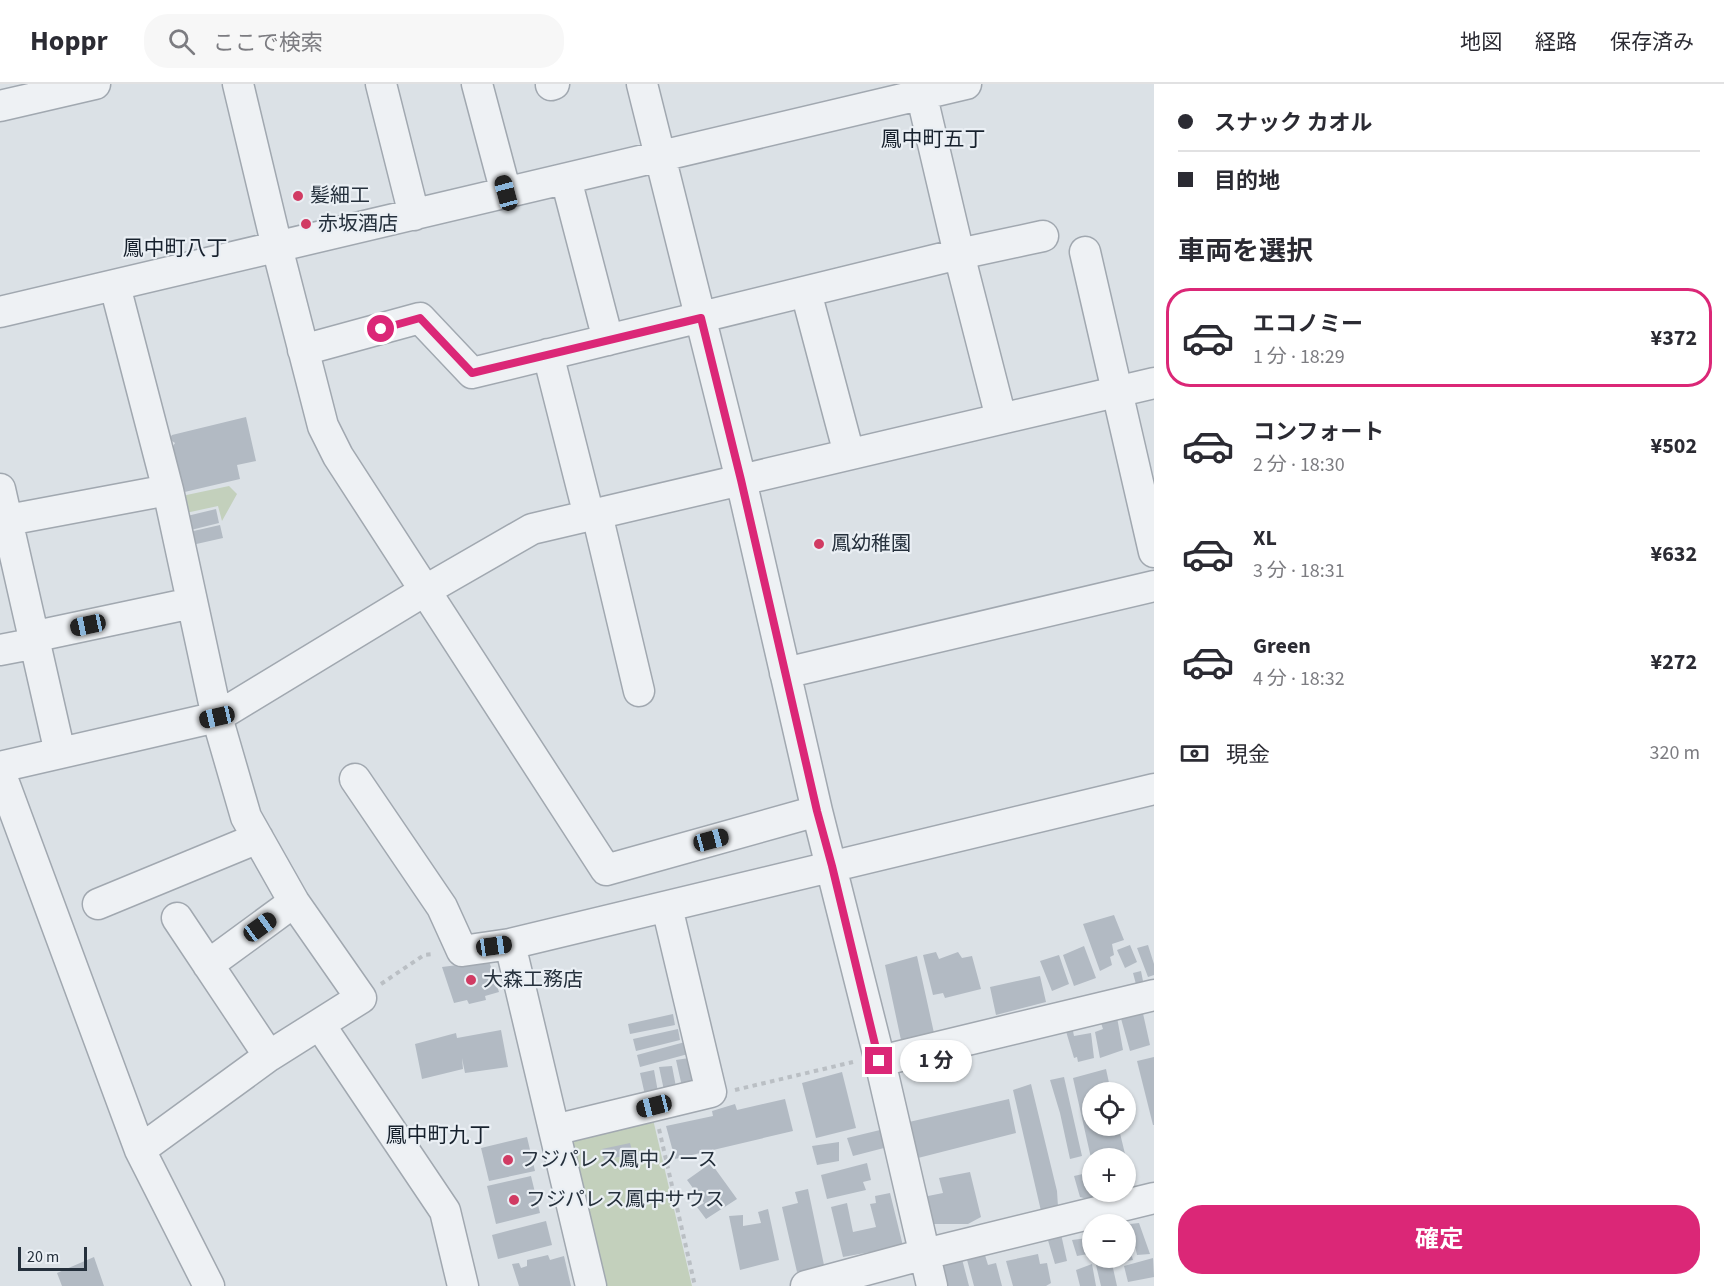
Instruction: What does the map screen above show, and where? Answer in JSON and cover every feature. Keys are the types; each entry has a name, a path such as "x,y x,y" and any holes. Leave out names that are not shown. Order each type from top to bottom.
{"street":[{"path":"11,97 95,84"},
{"path":"238,84 323,426 338,456 606,870 817,811"},
{"path":"381,84 414,215"},
{"path":"477,84 506,193"},
{"path":"642,84 741,480 817,811 932,1286"},
{"path":"0,312 659,157 921,90 966,84"},
{"path":"921,90 959,254 1001,418"},
{"path":"566,179 608,340"},
{"path":"303,350 420,318 472,373 959,254 1043,236"},
{"path":"1085,252 1154,552"},
{"path":"115,286 168,490 217,717 246,817 294,902 361,998 269,1056 140,1150"},
{"path":"806,292 849,454"},
{"path":"548,354 639,692"},
{"path":"209,1286 140,1150 0,770 60,753 217,717 426,590 532,529 1154,383"},
{"path":"0,489 60,753"},
{"path":"8,520 168,490"},
{"path":"785,674 1154,586"},
{"path":"0,650 21,646 46,634 192,603"},
{"path":"355,779 442,907 462,951 510,944 1154,789"},
{"path":"98,904 258,838"},
{"path":"208,965 294,902"},
{"path":"554,1130 711,1092 668,907"},
{"path":"177,918 269,1056"},
{"path":"510,944 591,1286"},
{"path":"879,1061 1154,995"},
{"path":"320,1025 445,1210 463,1286"},
{"path":"806,1286 925,1254 1154,1198"}],"path":[{"path":"361,998 424,955 462,951"},
{"path":"711,1092 723,1093 865,1060 879,1061"},
{"path":"654,1106 695,1286"}],"green space":[{"path":"229,486 237,494 222,521 218,506 181,514 177,497"},
{"path":"652,1115 692,1286 602,1286 568,1143 574,1133"}],"building":[{"path":"246,417 256,461 237,465 240,479 176,494 172,448 175,443 169,439 172,435"},
{"path":"216,509 219,523 187,531 183,517"},
{"path":"220,525 223,538 192,545 189,532"},
{"path":"1114,915 1124,940 1112,944 1114,955 1110,957 1112,965 1100,971 1083,924"},
{"path":"1130,945 1137,962 1125,968 1117,950"},
{"path":"1148,945 1154,964 1154,975 1148,977 1137,948"},
{"path":"1084,946 1096,978 1074,986 1063,955"},
{"path":"936,952 939,959 958,952 962,958 972,956 981,989 945,998 943,993 933,995 923,955"},
{"path":"1059,955 1069,984 1052,991 1040,961"},
{"path":"917,956 934,1033 901,1040 885,965"},
{"name":"大森工務店","path":"489,961 499,992 485,996 486,1000 469,1004 467,1000 454,1003 442,967"},
{"path":"1141,971 1144,986 1137,988 1133,973"},
{"path":"1040,976 1046,1002 996,1015 990,987"},
{"path":"1142,1009 1150,1045 1130,1051 1120,1015"},
{"path":"1116,1012 1123,1050 1100,1058 1095,1032 1103,1029 1099,1017"},
{"path":"673,1014 675,1025 630,1034 628,1024"},
{"path":"1072,1026 1074,1036 1091,1033 1094,1058 1078,1062 1077,1057 1074,1058 1065,1028"},
{"path":"678,1029 680,1040 636,1051 633,1039"},
{"path":"501,1030 508,1067 465,1073 462,1058 463,1069 422,1079 415,1044 456,1033 457,1038"},
{"path":"685,1042 688,1054 640,1067 637,1055"},
{"path":"1154,1057 1154,1125 1153,1125 1137,1061"},
{"path":"689,1058 695,1084 683,1091 676,1060"},
{"path":"672,1066 677,1092 665,1095 659,1067"},
{"path":"1106,1069 1109,1082 1082,1082 1082,1118 1073,1078"},
{"path":"654,1070 658,1092 645,1095 640,1073"},
{"path":"842,1072 856,1128 816,1138 802,1083"},
{"path":"1064,1077 1082,1156 1070,1159 1050,1080"},
{"path":"1031,1084 1057,1191 1058,1207 1041,1211 1013,1090"},
{"path":"785,1099 793,1131 675,1159 666,1126 713,1116 712,1111 735,1104 737,1110"},
{"path":"1009,1099 1016,1133 918,1158 909,1122"},
{"path":"880,1130 884,1148 853,1156 847,1138"},
{"path":"1086,1136 1121,1136 1124,1148 1089,1148"},
{"name":"フジパレス鳳中ノース","path":"527,1137 535,1171 489,1181 481,1148"},
{"path":"839,1142 839,1161 817,1165 812,1146"},
{"path":"630,1143 633,1154 604,1160 602,1149"},
{"path":"711,1163 737,1199 706,1219 697,1207 704,1203 687,1180"},
{"path":"867,1163 871,1180 863,1182 866,1190 827,1199 821,1175"},
{"path":"970,1172 981,1217 968,1224 930,1224 923,1197 943,1193 939,1178"},
{"path":"1082,1174 1082,1198 1080,1197 1074,1176"},
{"name":"フジパレス鳳中サウス","path":"531,1176 540,1213 496,1224 487,1186"},
{"path":"808,1189 824,1265 797,1272 782,1207 798,1203 795,1192"},
{"path":"890,1193 903,1246 843,1257 831,1207 847,1203 853,1232 876,1227 870,1204 876,1203 875,1196"},
{"path":"768,1209 779,1260 740,1270 729,1216 743,1215 743,1226 761,1223 758,1212"},
{"path":"546,1221 552,1245 498,1259 492,1235"},
{"path":"1136,1223 1139,1223 1150,1254 1137,1255"},
{"path":"1061,1234 1067,1261 1055,1264 1047,1237"},
{"path":"1082,1239 1082,1255 1077,1256 1072,1240"},
{"path":"984,1252 988,1265 996,1263 1002,1286 974,1286 966,1256"},
{"path":"1038,1254 1040,1264 1047,1263 1051,1283 1046,1286 1013,1286 1006,1261"},
{"path":"548,1255 550,1260 564,1256 571,1286 519,1286 512,1264 519,1263 521,1268 527,1266 527,1260"},
{"path":"94,1257 104,1286 62,1286 57,1273"},
{"path":"1153,1258 1154,1277 1128,1282 1124,1268 1136,1268 1136,1263"},
{"path":"962,1259 969,1286 942,1286 936,1265"},
{"path":"1093,1268 1096,1286 1080,1286 1076,1270"},
{"path":"1097,1268 1113,1268 1117,1286 1101,1286"}],"place":[{"name":"髪細工","path":"298,196"},
{"name":"赤坂酒店","path":"306,224"},
{"name":"鳳幼稚園","path":"819,544"},
{"name":"大森工務店","path":"471,980"},
{"name":"フジパレス鳳中ノース","path":"508,1160"},
{"name":"フジパレス鳳中サウス","path":"514,1200"}],"district":[{"name":"鳳中町五丁","path":"933,139"},
{"name":"鳳中町八丁","path":"175,248"},
{"name":"鳳中町九丁","path":"438,1135"}],"route":[{"path":"381,329 420,318 472,373 701,318 741,480 817,811 879,1061"}]}
